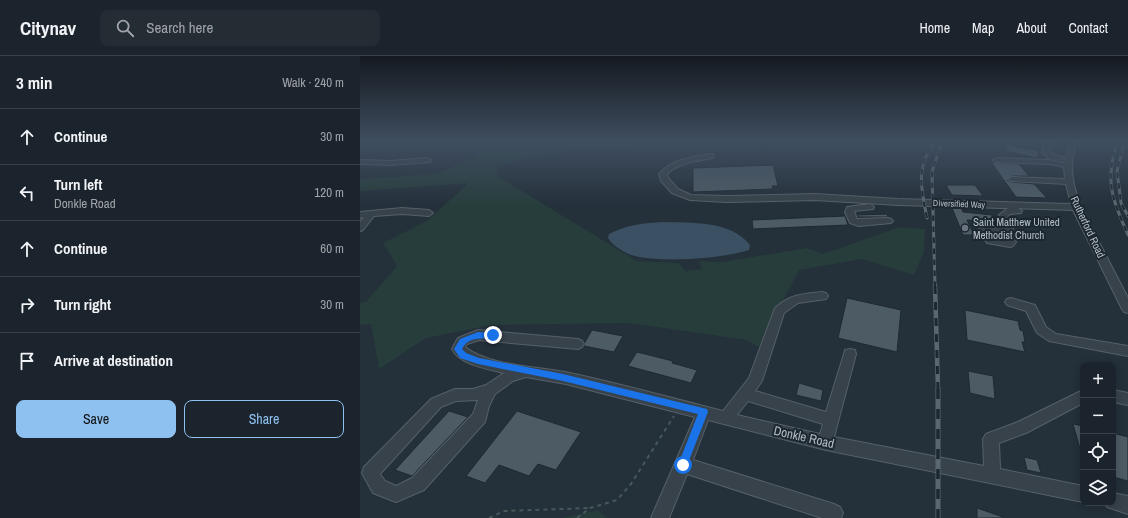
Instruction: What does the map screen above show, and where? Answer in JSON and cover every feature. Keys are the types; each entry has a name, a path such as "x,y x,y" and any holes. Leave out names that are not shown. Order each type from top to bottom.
{"street":[{"path":"377,163 396,163"},
{"name":"Diversified Way","path":"679,163 663,174 664,179 675,191 690,197 727,199 815,197 876,201 1078,209"},
{"path":"1028,163 1045,180"},
{"path":"1060,163 1068,163"},
{"name":"Rutherford Road","path":"1068,163 1069,182 1078,209 1128,309"},
{"path":"1012,180 1069,182"},
{"path":"876,201 878,205 876,206 850,209 849,212 852,220 859,223 888,221"},
{"path":"1006,231 1008,229 1003,215 1008,211 1078,209"},
{"path":"360,215 402,210 428,213"},
{"path":"360,228 371,214"},
{"path":"726,418 756,381 779,311 788,303 796,299 822,296"},
{"path":"1011,302 1031,308 1041,330 1053,338 1128,351"},
{"name":"Donkle Road","path":"578,344 478,335 462,341 458,349 463,356 478,361 563,378 825,442 993,474 1080,493"},
{"path":"825,442 850,354"},
{"path":"490,390 482,406 480,417 418,484 396,494 379,487 370,473 436,403 455,395 473,395 490,390 508,377 528,370"},
{"path":"745,394 832,420"},
{"path":"1116,397 1128,399"},
{"path":"993,474 991,461 991,439 1021,428 1080,398"},
{"path":"660,518 704,412"},
{"path":"683,465 834,513"},
{"path":"1116,502 1128,505"}],"path":[{"path":"489,518 504,511 590,508 603,506 617,500 631,484 675,415"},
{"path":"577,518 590,508"}],"green space":[{"path":"462,163 512,163 496,166 499,177 637,261 678,263 686,271 702,269 699,261 722,262 807,248 823,254 900,227 925,229 924,252 914,275 862,259 799,270 759,347 747,340 629,323 491,325 426,338 379,369 371,324 360,325 360,303 366,302 397,266 383,243 427,221 469,183 360,191 360,179 436,174"},
{"path":"598,510 607,518 562,518"}],"water":[{"path":"663,222 710,224 721,227 742,237 750,245 749,250 724,256 694,259 651,259 634,256 617,247 608,238 609,234 615,231 642,224"}],"building":[{"path":"991,163 1019,164 1029,176 1012,176 1007,180 1012,182 1034,184 1047,198 1016,197"},
{"path":"773,165 778,186 772,186 773,189 693,192 693,168"},
{"path":"946,185 975,185 983,196 952,195"},
{"name":"Saint Matthew United Methodist Church","path":"952,208 961,208 963,212 992,215 996,221 967,220 974,235 963,235"},
{"path":"887,214 888,217 858,217 857,215"},
{"path":"845,216 848,225 753,229 752,220"},
{"path":"847,298 901,310 897,352 838,338"},
{"path":"965,310 1018,321 1020,330 1023,331 1025,342 1022,342 1025,352 967,340"},
{"path":"592,330 623,336 614,352 584,346"},
{"path":"637,352 673,361 672,363 697,370 691,383 628,366"},
{"path":"968,371 993,376 995,399 970,393"},
{"path":"799,383 823,390 821,401 796,395"},
{"path":"449,411 468,417 412,476 395,470"},
{"path":"517,411 581,432 556,470 538,464 529,476 499,465 485,483 466,476"},
{"path":"1073,424 1080,425 1080,448"},
{"path":"1116,434 1128,437 1128,481 1116,478"},
{"path":"1024,457 1037,460 1041,473 1027,470"},
{"path":"977,508 1003,517 1003,518 977,518"}],"railway":[{"path":"924,163 921,178 927,218"},
{"path":"935,163 932,172 935,287"},
{"path":"1112,163 1111,178 1114,199 1128,235"},
{"path":"1119,163 1117,171 1121,203 1128,216"},
{"path":"935,286 938,390"},
{"path":"938,390 938,518"}],"place":[{"name":"Saint Matthew United Methodist Church","path":"965,228"}],"route":[{"path":"493,335 478,335 462,341 458,349 463,356 478,361 528,370 704,412 683,465"}]}
